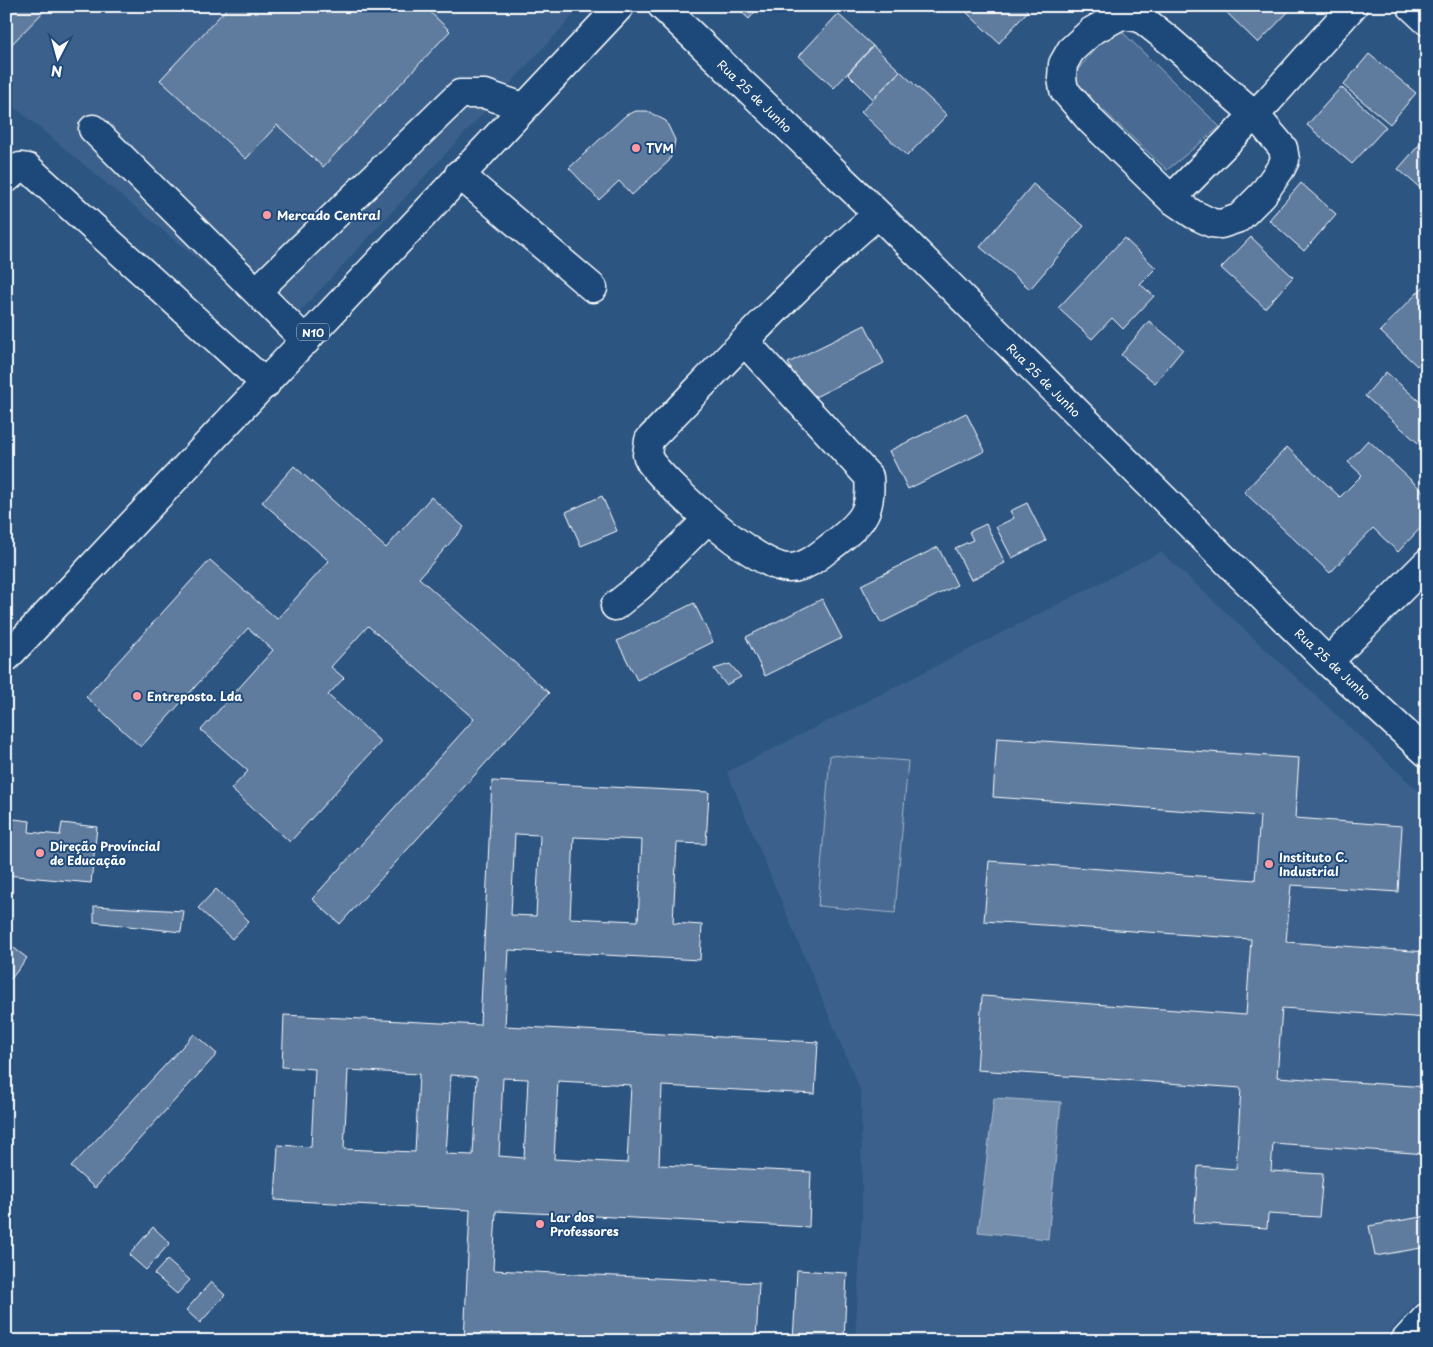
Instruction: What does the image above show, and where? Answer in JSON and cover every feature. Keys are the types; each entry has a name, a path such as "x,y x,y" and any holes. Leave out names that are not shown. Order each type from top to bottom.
{"street":[{"name":"N10","path":"6,658 266,384 459,174 620,6"},
{"name":"Rua 25 de Junho","path":"662,6 878,214 1328,662 1427,753"},
{"path":"1171,199 1254,115 1353,6"},
{"path":"1411,6 1427,21"},
{"path":"1121,15 1141,18 1254,115 1283,148 1285,160 1263,194 1239,218 1221,224 1212,223 1193,214 1171,199 1091,121 1064,90 1062,78 1064,64 1071,50 1092,31 1121,15"},
{"path":"257,291 460,94 485,94 523,107"},
{"path":"93,129 306,341"},
{"path":"6,179 20,167 28,168 266,384"},
{"path":"459,174 593,288"},
{"path":"745,342 870,477 869,506 860,524 808,564 791,568 776,567 707,520 651,463 648,455 649,440 745,342 833,253 878,214"},
{"path":"614,606 640,586 707,520"},
{"path":"1328,662 1427,563"},
{"path":"1405,1341 1427,1317"}],"shaded area":[{"name":"Mercado Central","path":"6,6 582,6 283,330 6,100"},
{"path":"1115,25 1220,127 1167,170 1070,79"},
{"path":"1161,552 1427,799 1427,1291 1381,1341 855,1341 862,1216 861,1092 727,772"},
{"path":"830,755 908,761 895,913 818,906"},
{"path":"994,1098 1061,1102 1048,1239 978,1232"}],"building":[{"path":"8,6 49,6 6,50 6,8"},
{"path":"229,6 432,6 428,10 450,31 323,167 277,125 246,159 160,80"},
{"path":"735,6 760,6 749,19"},
{"path":"967,6 1023,6 1028,11 999,43 964,10"},
{"path":"1220,6 1294,6 1258,43"},
{"path":"838,14 873,46 834,88 799,56"},
{"path":"873,46 900,71 873,99 848,74"},
{"path":"1369,54 1416,93 1390,124 1343,85"},
{"path":"900,71 947,115 907,156 861,112"},
{"path":"1341,87 1386,127 1352,164 1307,125"},
{"path":"636,111 647,111 666,121 675,140 669,161 632,195 619,181 599,200 569,168 626,115"},
{"path":"1427,136 1427,194 1398,169"},
{"path":"1301,183 1336,214 1304,251 1269,220"},
{"path":"1033,184 1084,226 1030,289 980,247"},
{"path":"1251,237 1293,277 1265,308 1221,268"},
{"path":"1124,238 1156,268 1140,284 1154,296 1123,329 1112,318 1092,339 1058,308"},
{"path":"1427,283 1427,356 1417,366 1380,331"},
{"path":"1149,321 1183,349 1155,383 1121,355"},
{"path":"865,325 884,363 807,401 788,363"},
{"path":"1386,372 1427,408 1427,451 1365,396"},
{"path":"966,413 985,451 908,489 889,451"},
{"path":"1368,440 1427,495 1427,521 1398,552 1373,528 1330,573 1244,492 1287,447 1340,497 1362,475 1348,462"},
{"name":"Entreposto. Lda","path":"294,466 386,548 431,497 464,527 419,578 549,693 340,924 312,899 474,719 368,626 331,667 344,678 328,695 381,742 290,842 231,789 248,771 201,730 273,650 248,628 141,747 86,697 210,560 277,619 329,561 262,502"},
{"path":"602,496 617,531 581,546 566,512"},
{"path":"1027,503 1046,541 1012,558 996,527 1014,518 1010,511"},
{"path":"986,524 1005,563 971,580 955,548 973,540 969,532"},
{"path":"938,547 957,585 881,623 861,585"},
{"path":"822,599 842,638 765,676 746,637"},
{"path":"694,603 713,642 637,680 617,641"},
{"path":"730,664 741,677 726,685 714,669"},
{"path":"997,738 1299,758 1295,818 1402,826 1398,892 1291,885 1286,942 1427,952 1427,1018 1282,1008 1277,1077 1427,1087 1427,1154 1273,1143 1271,1171 1323,1174 1319,1217 1268,1214 1267,1228 1194,1223 1198,1166 1236,1169 1241,1088 977,1070 982,996 1246,1015 1251,939 984,921 989,861 1255,880 1260,816 993,797"},
{"path":"492,781 709,792 706,844 677,843 673,923 702,925 700,960 509,950 505,1026 818,1042 815,1094 662,1086 659,1165 811,1172 809,1227 496,1211 493,1270 759,1283 756,1341 464,1341 470,1210 275,1200 278,1145 311,1147 315,1069 282,1067 284,1015 480,1025","holes":["515,834 540,835 536,916 511,915","574,837 642,840 638,921 570,918","348,1070 419,1074 415,1152 344,1149","451,1075 477,1077 473,1155 446,1154","503,1078 528,1079 524,1158 499,1156","558,1081 631,1085 627,1163 554,1159"]},
{"path":"6,818 30,821 29,832 60,835 62,823 97,827 91,883 6,875"},
{"path":"216,889 249,921 232,939 198,908"},
{"path":"94,906 184,911 181,932 94,922"},
{"path":"6,942 27,958 11,979 6,975"},
{"path":"194,1034 217,1054 95,1188 71,1167"},
{"path":"1427,1216 1427,1247 1375,1256 1369,1226"},
{"path":"153,1227 170,1243 146,1270 129,1255"},
{"path":"167,1260 190,1280 177,1294 154,1274"},
{"path":"797,1270 847,1273 844,1341 793,1341"},
{"path":"211,1282 225,1295 200,1323 186,1310"}],"place":[{"name":"TVM","path":"636,148"},
{"name":"Mercado Central","path":"267,215"},
{"name":"Entreposto. Lda","path":"137,696"},
{"name":"Direção Províncial de Educação","path":"40,853"},
{"name":"Instituto C. Industrial","path":"1269,864"},
{"name":"Lar dos Professores","path":"540,1224"}]}
